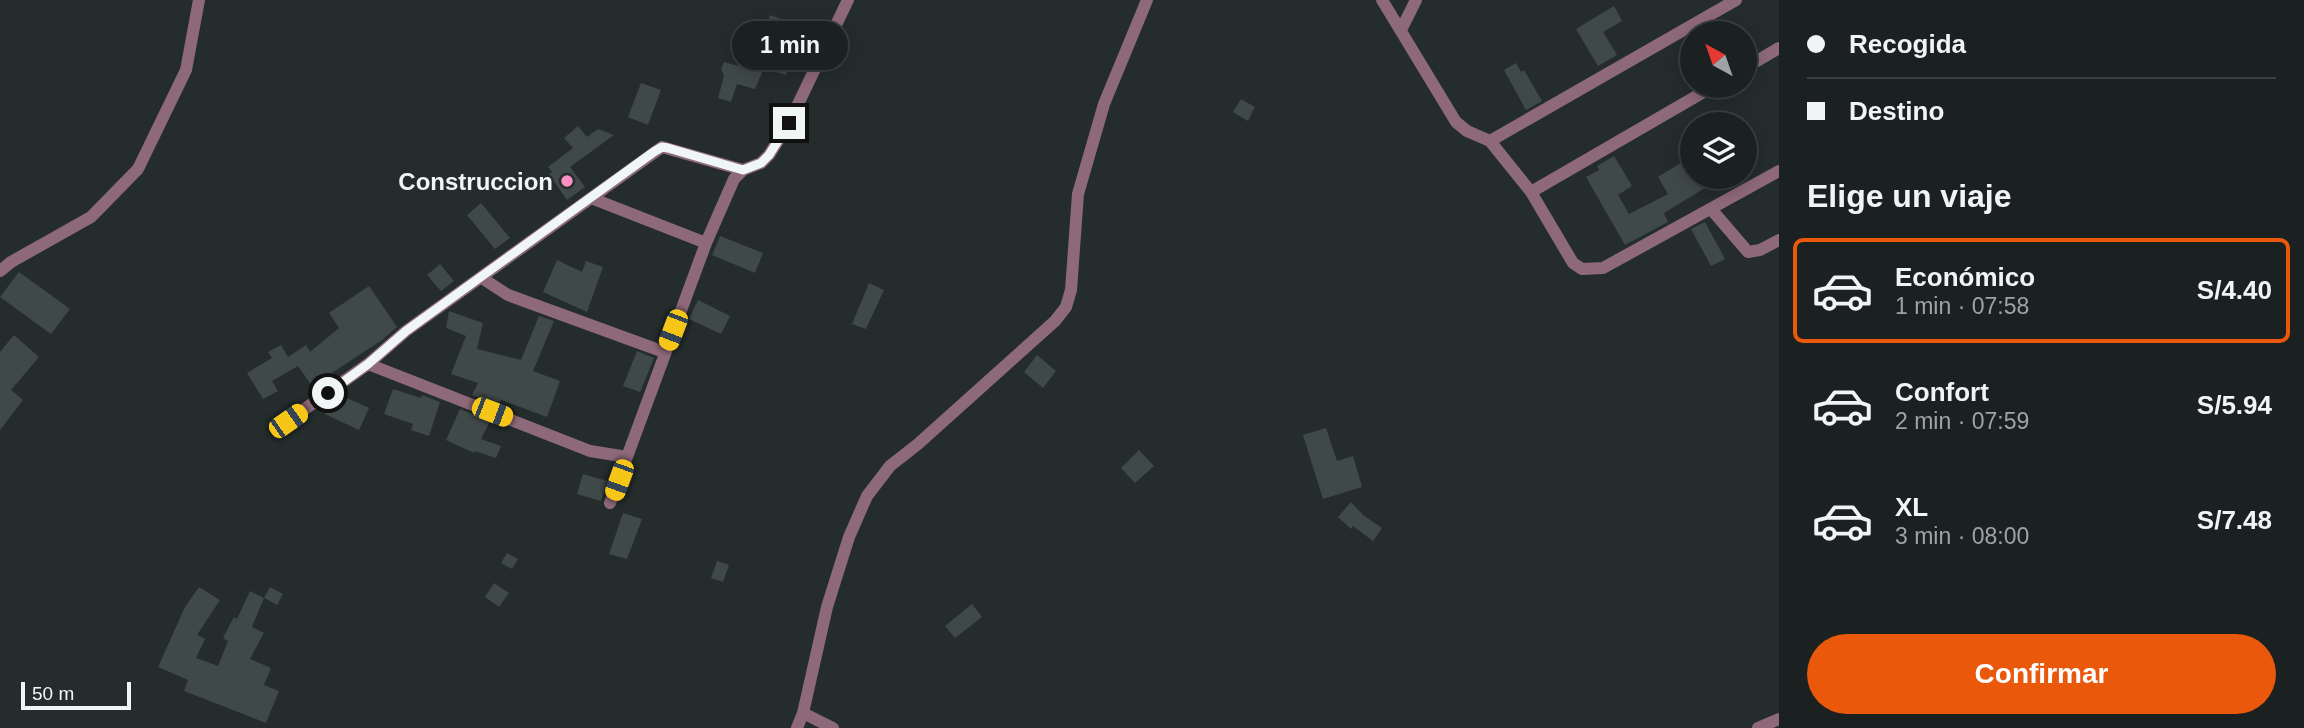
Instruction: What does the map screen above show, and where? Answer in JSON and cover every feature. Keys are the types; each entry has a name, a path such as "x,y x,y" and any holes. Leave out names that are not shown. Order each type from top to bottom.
{"street":[{"path":"0,271 11,262 91,217 138,169 186,70 199,0"},
{"path":"610,503 664,352 734,179 743,170 761,163 769,155 789,123 848,0"},
{"path":"797,728 803,713 827,607 849,537 867,496 890,466 918,444 1066,307 1071,290 1078,194 1104,104 1147,0"},
{"path":"1381,0 1456,122 1467,131 1490,141 1531,192 1573,263 1582,269 1603,268 1779,171"},
{"path":"1401,30 1416,0"},
{"path":"1490,141 1736,0"},
{"path":"1757,61 1779,48"},
{"path":"1531,192 1693,98"},
{"path":"288,421 368,364 406,331 662,147 743,170"},
{"path":"591,198 706,243"},
{"path":"1711,209 1748,252 1760,250 1779,240"},
{"path":"482,278 508,295 664,352"},
{"path":"368,364 590,451 627,457"},
{"path":"803,713 833,728"},
{"path":"1758,728 1779,719"}],"building":[{"path":"1614,6 1622,21 1603,32 1617,55 1598,66 1576,29"},
{"path":"770,15 804,27 786,75 764,68 755,89 737,84 731,102 718,98 724,76 721,69 724,62 738,66 746,44 758,48"},
{"path":"1516,63 1521,72 1524,70 1542,101 1526,110 1504,70"},
{"path":"641,83 661,90 648,125 628,117"},
{"path":"1241,99 1255,107 1248,121 1233,112"},
{"path":"578,126 587,137 598,129 614,135 570,167 585,187 567,200 549,174 552,172 548,167 573,148 564,138"},
{"path":"1614,156 1632,186 1618,195 1629,214 1668,194 1658,177 1680,163 1680,189 1703,189 1664,213 1668,222 1625,245 1586,177 1599,170 1597,166"},
{"path":"481,203 510,238 495,249 467,215"},
{"path":"1705,222 1725,259 1711,266 1691,229"},
{"path":"720,236 763,253 755,273 712,255"},
{"path":"557,260 582,272 586,261 603,267 587,312 543,292"},
{"path":"440,264 454,281 441,291 427,275"},
{"path":"19,272 70,309 51,334 0,297"},
{"path":"869,283 884,290 866,329 852,324"},
{"path":"369,286 397,327 382,340 312,386 298,366 272,381 278,391 263,399 247,373 272,358 268,352 281,345 288,357 306,345 310,352 339,328 329,313"},
{"path":"698,300 730,316 721,334 689,319"},
{"path":"449,311 483,323 477,349 521,360 539,316 554,321 533,371 560,381 547,417 501,400 498,406 472,395 478,383 451,374 466,336 446,328"},
{"path":"14,335 39,357 11,390 23,400 0,430 0,352"},
{"path":"637,351 654,358 640,392 623,386"},
{"path":"1037,355 1056,371 1043,388 1024,372"},
{"path":"393,389 440,402 429,436 411,430 413,424 384,414"},
{"path":"340,395 369,408 359,430 325,414 330,402"},
{"path":"460,409 490,421 481,439 501,446 496,458 475,451 474,453 446,440"},
{"path":"1326,428 1337,461 1353,456 1362,487 1323,499 1303,435"},
{"path":"1139,450 1154,466 1135,483 1121,468"},
{"path":"583,474 607,481 601,501 577,494"},
{"path":"1351,502 1363,515 1382,528 1373,541 1353,526 1351,529 1338,517"},
{"path":"623,513 642,519 627,559 609,554"},
{"path":"507,553 518,559 512,569 501,563"},
{"path":"717,561 729,565 723,582 711,578"},
{"path":"494,583 509,593 499,607 485,597"},
{"path":"199,587 220,600 197,635 205,639 196,658 218,666 228,641 223,638 234,617 237,619 250,591 264,598 252,627 264,633 250,659 271,668 264,685 279,691 266,723 184,691 188,680 158,667 185,607"},
{"path":"270,587 283,594 277,605 264,598"},
{"path":"972,604 982,617 955,638 945,626"}],"place":[{"name":"Construccion","path":"567,181"}],"route":[{"path":"328,393 368,364 406,331 655,151 662,147 668,148 743,170 761,163 769,155 789,123"}]}
